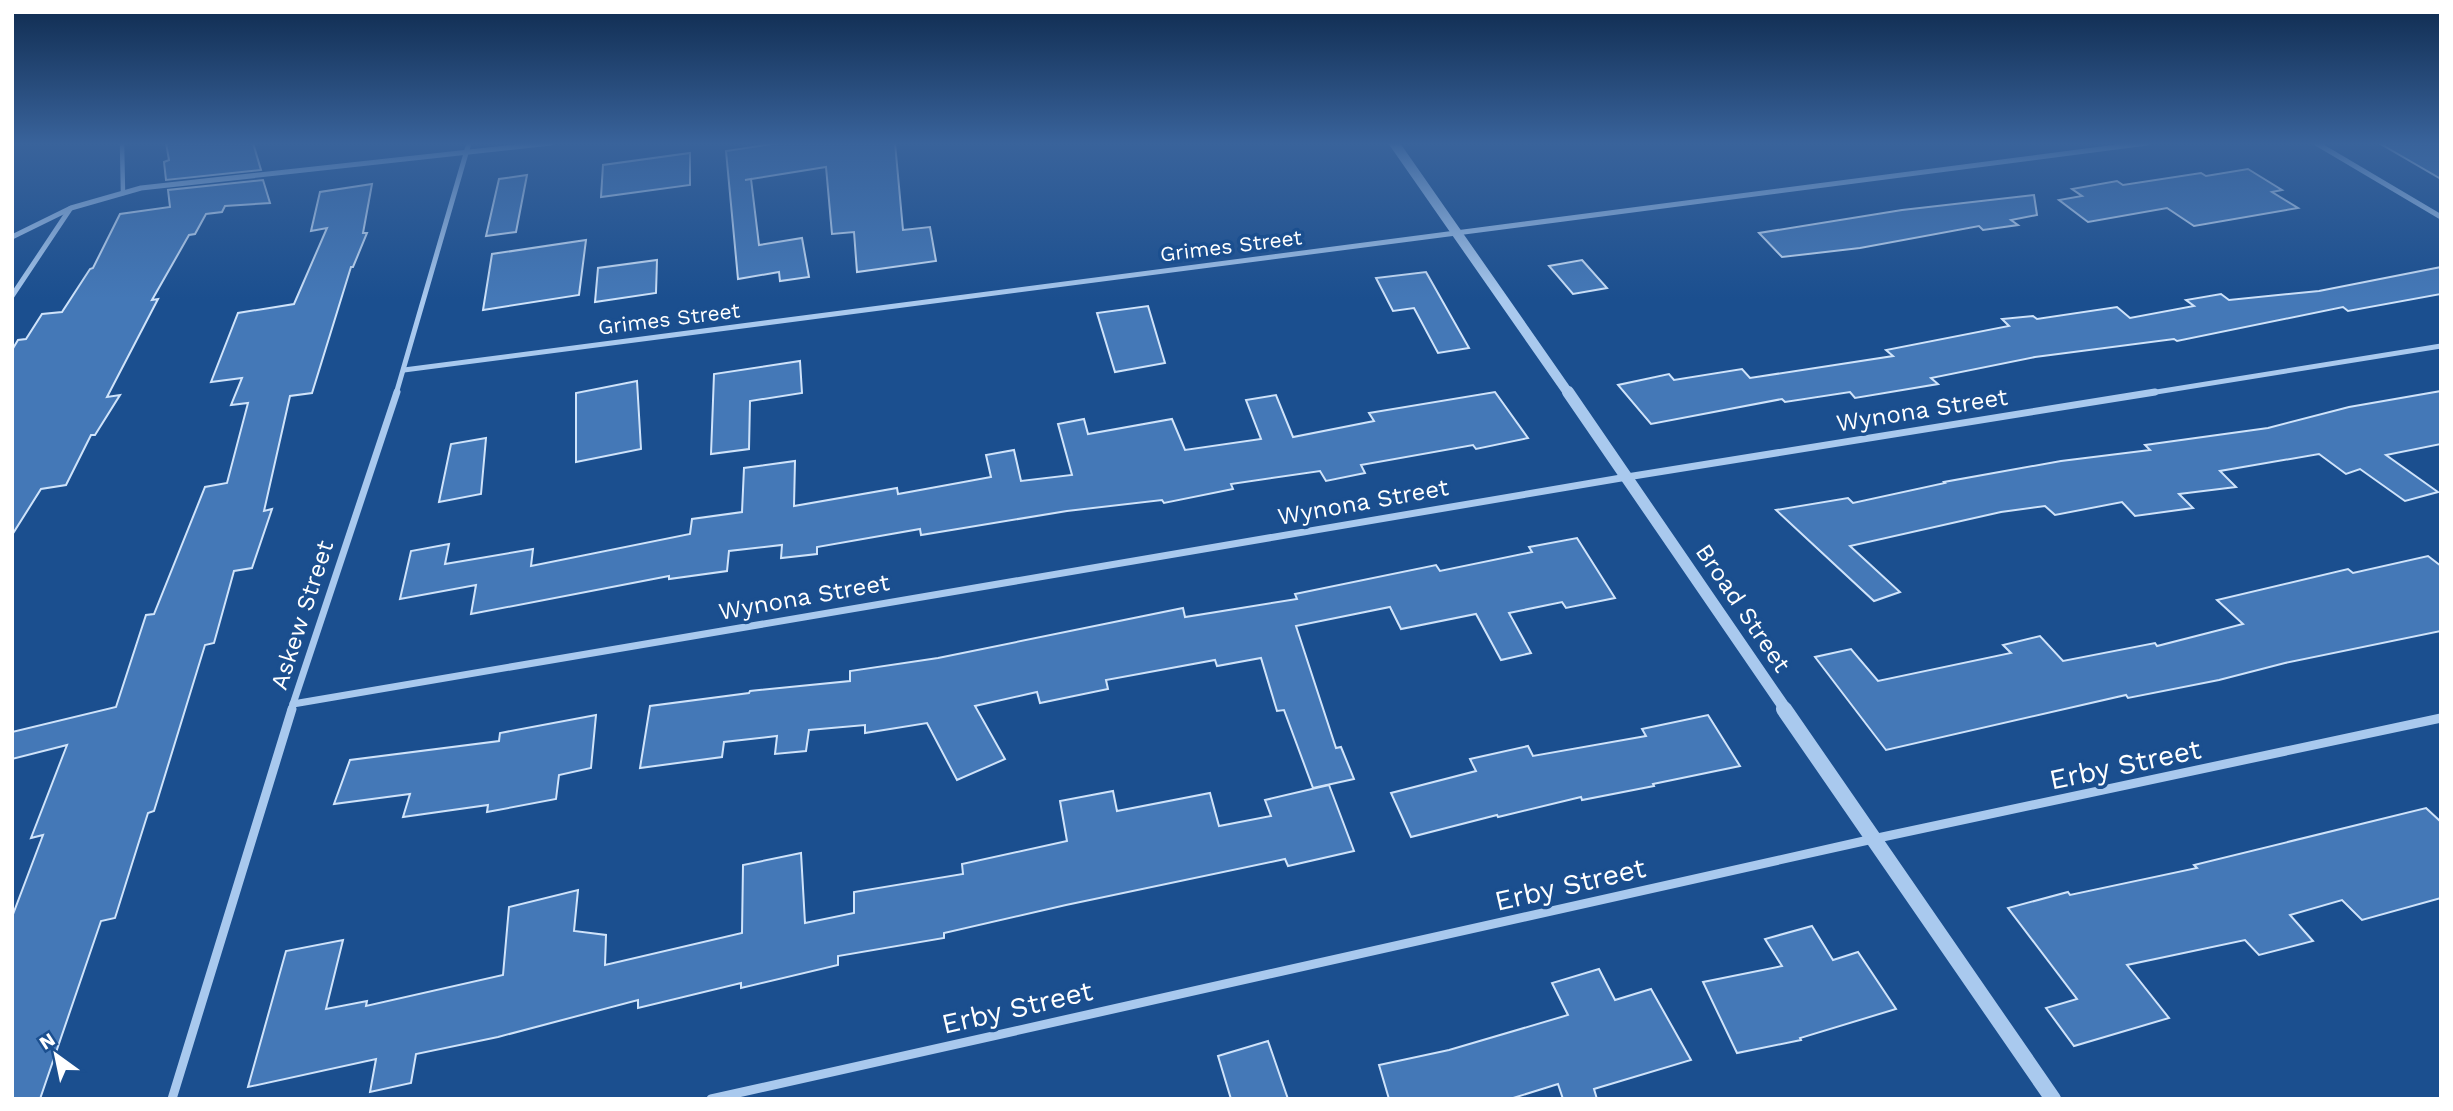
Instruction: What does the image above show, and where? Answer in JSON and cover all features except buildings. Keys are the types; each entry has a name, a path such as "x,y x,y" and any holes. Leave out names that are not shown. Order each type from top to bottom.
{"street":[{"path":"12,237 71,208 117,195"},
{"name":"Askew Street","path":"172,1099 293,704 404,370 455,195"},
{"name":"Broad Street","path":"1429,195 1627,477 2053,1099"},
{"name":"Grimes Street","path":"404,370 1743,195"},
{"path":"2404,195 2441,217"},
{"path":"12,296 71,208"},
{"name":"Wynona Street","path":"293,704 1627,477 2441,346"},
{"name":"Erby Street","path":"711,1099 1873,839 2441,718"}]}
